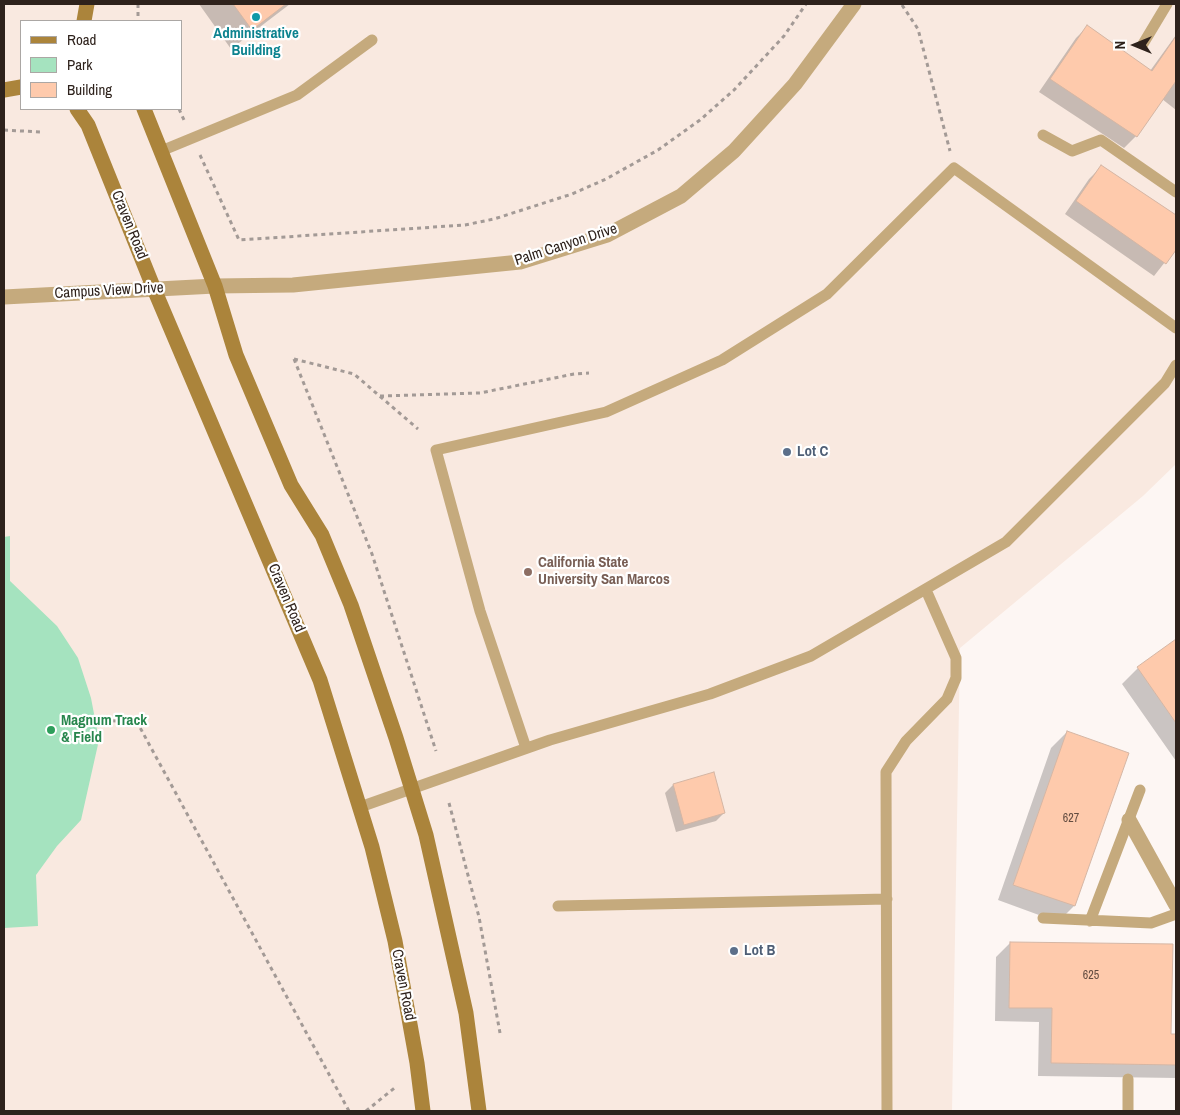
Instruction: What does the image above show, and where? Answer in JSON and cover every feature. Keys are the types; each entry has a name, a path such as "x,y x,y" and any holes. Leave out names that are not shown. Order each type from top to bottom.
{"main road":[{"path":"84,20 87,4"},
{"path":"4,90 20,87"},
{"name":"Craven Road","path":"78,110 88,125 154,289 314,664 360,808 395,941 417,1063 423,1111"},
{"path":"144,110 215,286 236,355 288,476 322,535 351,605 426,835 466,1013 479,1111"}],"street":[{"name":"Palm Canyon Drive","path":"215,286 293,285 520,262 607,235 682,196 734,150 795,84 854,4"},
{"name":"Campus View Drive","path":"4,296 215,286"},
{"path":"1129,820 1176,905"}],"lane":[{"path":"1143,44 1167,4"},
{"path":"161,151 297,95 372,40"},
{"path":"1043,135 1072,151 1101,140 1176,192"},
{"path":"526,748 480,611 436,450 606,412 722,360 827,294 954,168 1176,328"},
{"path":"360,808 526,748 710,694 811,656 1006,542 1165,383 1176,365"},
{"path":"887,1111 888,899 886,772 906,741 946,699 956,678 956,658 926,590"},
{"path":"1090,921 1140,790"},
{"path":"558,906 888,899"},
{"path":"1043,918 1151,923 1176,914"},
{"path":"1128,1079 1128,1111"}],"path":[{"path":"138,4 138,20"},
{"path":"179,110 239,240 465,225 530,208 572,194 606,179 658,150 700,120 734,90 784,36 806,4"},
{"path":"902,5 918,29 954,168"},
{"path":"4,130 40,132"},
{"path":"418,429 354,374 294,360 372,554 436,751"},
{"path":"380,396 480,394 574,374 589,373"},
{"path":"96,720 137,722 349,1111"},
{"path":"450,803 479,917 500,1033"},
{"path":"366,1111 397,1086"}],"shaded area":[{"name":"California State University San Marcos","path":"4,4 1176,4 1176,464 1143,496 960,648 952,1111 4,1111"}],"green space":[{"name":"Magnum Track & Field","path":"10,536 10,581 57,626 78,658 91,698 99,740 81,820 57,846 36,875 38,926 4,928 4,537"}],"building":[{"name":"Administrative Building","path":"233,4 286,4 252,30"},
{"path":"1087,25 1152,71 1176,36 1176,81 1137,137 1050,79"},
{"path":"1101,165 1176,215 1176,250 1166,264 1076,201"},
{"path":"1176,639 1176,723 1137,667"},
{"path":"1067,731 1129,753 1075,906 1013,885"},
{"path":"714,772 725,813 684,825 673,784"},
{"path":"1010,942 1173,944 1171,1034 1176,1034 1176,1065 1051,1063 1052,1008 1009,1008"}],"place":[{"name":"Administrative Building","path":"256,17"},
{"name":"Lot C","path":"787,452"},
{"name":"California State University San Marcos","path":"528,572"},
{"name":"Magnum Track & Field","path":"51,730"},
{"name":"Lot B","path":"734,951"}]}
